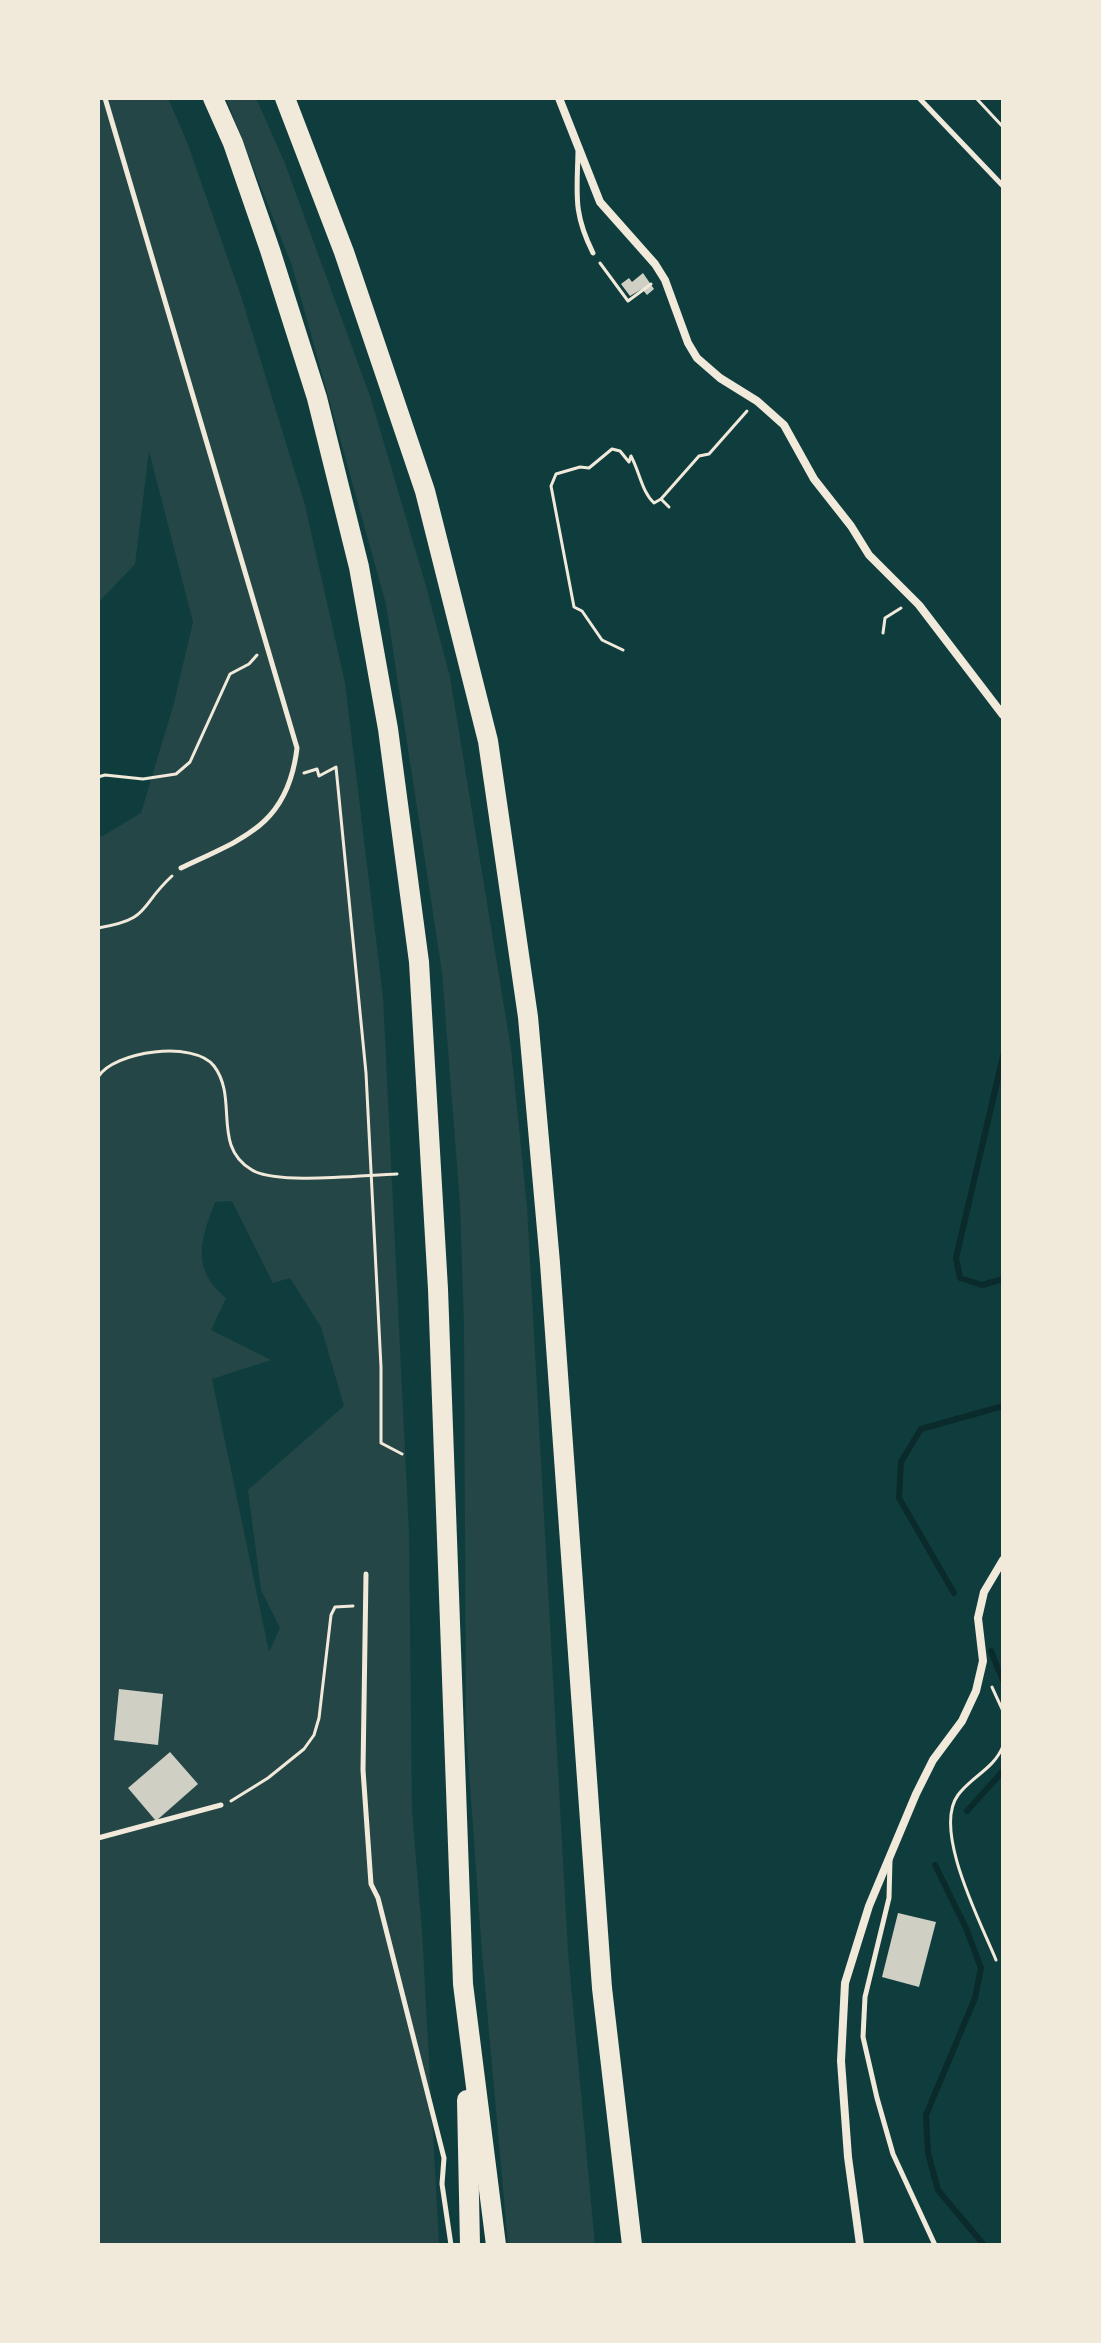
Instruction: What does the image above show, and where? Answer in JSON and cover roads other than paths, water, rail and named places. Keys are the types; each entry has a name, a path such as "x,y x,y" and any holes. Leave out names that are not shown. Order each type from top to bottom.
{"highway":[{"path":"213,98 233,143 317,398 359,567 392,760 419,962 437,1258 470,2245"},
{"path":"285,98 344,252 425,491 488,741 528,1017 550,1263 602,1988 632,2245"},
{"path":"463,1984 496,2245"}],"street":[{"path":"559,98 600,202 655,264 665,280 688,343 697,358 720,378 757,401 784,425 814,479 851,526 869,555 910,595 1003,715"},
{"path":"860,2245 848,2157 841,2061 845,1983 869,1906 890,1855 933,1760 962,1721 976,1691 983,1661 978,1618 984,1592 1003,1560"}],"lane":[{"path":"105,98 297,748 294,776 285,797 270,817 240,840 181,868"},
{"path":"919,98 1003,186"},
{"path":"578,151 577,211 593,253"},
{"path":"366,1574 363,1770 371,1884 378,1898 444,2158 442,2184 451,2245"},
{"path":"98,1838 221,1805"},
{"path":"890,1855 889,1898 865,1997 863,2037 893,2154 935,2245"}],"waterway":[{"path":"1003,1056 956,1258 960,1278 982,1285 1003,1279"},
{"path":"954,1593 899,1498 901,1462 921,1429 1003,1406"},
{"path":"991,1651 1003,1681"},
{"path":"967,1811 1003,1771"},
{"path":"935,1865 966,1928 981,1968 975,1998 926,2115 928,2153 938,2190 984,2245"}]}
